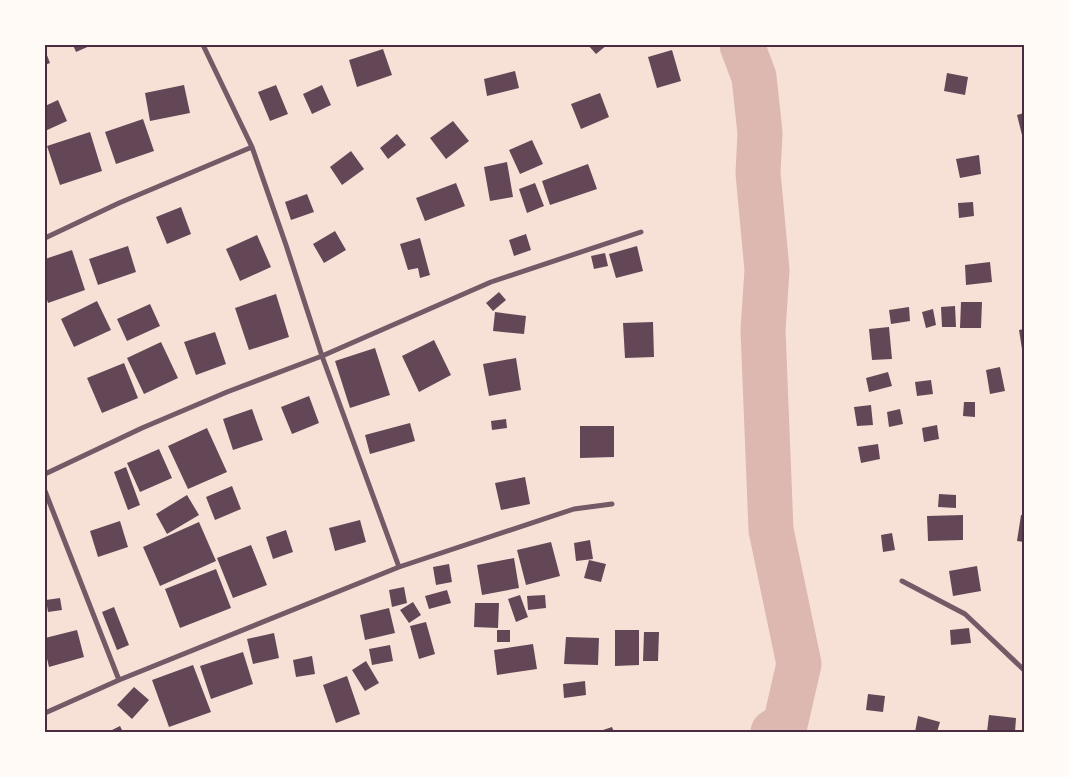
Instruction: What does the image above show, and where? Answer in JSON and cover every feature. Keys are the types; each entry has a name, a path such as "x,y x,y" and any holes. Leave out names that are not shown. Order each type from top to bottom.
{"street":[{"path":"203,45 252,147 322,356 399,567"},
{"path":"45,238 118,204 252,147"},
{"path":"45,474 142,428 227,392 322,356 491,282 640,232"},
{"path":"45,491 119,680"},
{"path":"45,713 119,680 399,567 574,509 612,504"},
{"path":"902,581 965,614 1024,670"}],"building":[{"path":"73,45 92,45 76,52"},
{"path":"588,45 607,45 596,54"},
{"path":"383,49 392,75 357,87 349,60"},
{"path":"45,50 50,63 45,65"},
{"path":"672,50 681,81 657,88 648,57"},
{"path":"515,71 519,88 487,96 484,79"},
{"path":"947,73 968,77 965,95 944,91"},
{"path":"184,85 190,113 150,121 145,93"},
{"path":"276,85 288,114 270,121 258,92"},
{"path":"322,85 331,105 312,114 303,94"},
{"path":"600,93 609,117 581,129 571,104"},
{"path":"58,100 67,121 45,131 45,106"},
{"path":"1024,113 1024,138 1023,139 1017,115"},
{"path":"143,119 154,151 116,164 105,132"},
{"path":"453,121 469,141 446,159 430,138"},
{"path":"90,132 102,171 60,185 47,146"},
{"path":"397,134 406,145 388,159 380,148"},
{"path":"532,140 543,164 520,174 509,150"},
{"path":"351,151 364,169 342,185 330,167"},
{"path":"979,155 981,174 960,178 956,159"},
{"path":"507,162 513,197 490,201 484,167"},
{"path":"588,164 597,189 550,205 542,181"},
{"path":"456,183 465,206 425,221 416,198"},
{"path":"535,183 544,206 527,213 519,189"},
{"path":"307,194 314,212 291,220 285,202"},
{"path":"973,202 974,216 959,218 958,203"},
{"path":"181,207 191,234 167,244 156,217"},
{"path":"335,231 346,250 324,263 313,244"},
{"path":"526,234 531,250 514,256 509,240"},
{"path":"257,235 271,267 240,281 226,249"},
{"path":"420,238 430,275 420,278 418,268 408,270 400,244"},
{"path":"128,246 136,272 98,285 89,259"},
{"path":"637,246 643,271 616,278 609,254"},
{"path":"72,250 85,290 48,303 45,294 45,259"},
{"path":"605,253 608,266 594,269 591,256"},
{"path":"990,262 992,282 966,285 965,265"},
{"path":"499,292 506,300 493,311 486,303"},
{"path":"276,294 289,337 249,350 235,308"},
{"path":"97,301 111,330 74,347 61,319"},
{"path":"961,302 982,302 981,328 960,328"},
{"path":"150,304 160,326 127,341 117,319"},
{"path":"955,306 956,327 942,327 941,307"},
{"path":"909,307 910,321 891,324 889,310"},
{"path":"933,309 936,325 926,328 922,312"},
{"path":"495,312 526,316 524,334 493,331"},
{"path":"653,322 654,357 625,358 623,323"},
{"path":"889,327 892,359 872,360 869,329"},
{"path":"1024,329 1024,348 1022,349 1019,330"},
{"path":"215,332 226,364 196,375 184,342"},
{"path":"434,340 451,375 419,392 402,356"},
{"path":"161,342 178,378 144,394 127,358"},
{"path":"375,348 390,395 350,408 335,361"},
{"path":"516,358 521,390 489,396 483,364"},
{"path":"124,363 138,398 102,413 87,378"},
{"path":"1000,367 1005,391 990,394 986,370"},
{"path":"888,372 892,386 869,392 866,378"},
{"path":"931,380 933,394 917,396 915,382"},
{"path":"309,396 319,423 292,434 281,407"},
{"path":"964,402 975,402 975,417 963,416"},
{"path":"871,405 873,425 857,426 854,407"},
{"path":"252,409 263,440 233,450 223,419"},
{"path":"900,409 903,424 889,427 887,412"},
{"path":"506,419 507,428 492,430 491,421"},
{"path":"410,423 415,441 370,454 365,435"},
{"path":"937,425 939,439 924,442 922,428"},
{"path":"580,426 614,426 614,457 580,458"},
{"path":"207,428 227,472 188,489 168,446"},
{"path":"878,444 880,459 861,463 858,447"},
{"path":"159,449 172,478 140,492 127,463"},
{"path":"126,467 140,505 128,510 114,472"},
{"path":"525,477 530,504 501,510 495,483"},
{"path":"232,486 241,509 215,520 206,497"},
{"path":"939,494 956,495 956,508 938,507"},
{"path":"187,495 199,515 167,534 156,514"},
{"path":"963,515 963,540 928,541 927,516"},
{"path":"1021,515 1024,515 1024,542 1017,541"},
{"path":"360,520 366,542 335,551 329,528"},
{"path":"120,521 128,547 98,557 90,531"},
{"path":"199,522 216,561 160,586 143,547"},
{"path":"286,530 293,552 273,559 266,537"},
{"path":"892,533 895,550 883,552 881,535"},
{"path":"590,540 593,559 576,561 574,543"},
{"path":"551,542 560,576 526,585 517,550"},
{"path":"251,545 267,585 233,598 217,558"},
{"path":"514,558 519,588 482,595 477,565"},
{"path":"589,560 606,564 601,582 584,578"},
{"path":"449,564 452,582 436,585 433,567"},
{"path":"977,566 981,591 953,596 949,571"},
{"path":"216,569 231,608 180,628 165,589"},
{"path":"404,587 407,603 392,607 389,590"},
{"path":"447,590 451,603 429,609 425,596"},
{"path":"520,595 528,617 516,622 508,599"},
{"path":"545,595 546,608 528,610 527,596"},
{"path":"60,598 62,610 48,612 46,600"},
{"path":"413,602 421,615 409,623 400,610"},
{"path":"475,603 499,603 498,628 474,627"},
{"path":"114,607 129,645 117,650 102,612"},
{"path":"389,608 395,633 365,640 360,615"},
{"path":"426,622 435,654 419,659 410,626"},
{"path":"969,628 971,643 951,645 950,630"},
{"path":"77,630 84,657 49,667 45,650 45,638"},
{"path":"497,630 510,630 510,642 497,642"},
{"path":"615,630 639,630 639,665 615,666"},
{"path":"644,632 659,632 658,661 643,661"},
{"path":"274,633 279,658 253,664 247,639"},
{"path":"566,637 599,638 598,665 564,664"},
{"path":"533,644 537,669 497,675 494,650"},
{"path":"390,645 393,661 372,665 369,649"},
{"path":"243,652 253,684 211,699 200,666"},
{"path":"312,656 315,674 296,677 293,660"},
{"path":"366,661 379,683 365,691 352,670"},
{"path":"193,665 211,712 169,727 152,680"},
{"path":"347,676 360,714 336,723 323,685"},
{"path":"585,681 586,695 564,698 563,684"},
{"path":"134,687 149,700 132,719 117,705"},
{"path":"868,694 885,696 883,712 866,710"},
{"path":"989,715 1016,718 1015,732 987,732"},
{"path":"918,716 940,722 937,732 915,732"},
{"path":"120,726 123,732 108,732"},
{"path":"612,727 614,732 597,732"}],"waterway":[{"path":"742,45 754,77 760,133 758,173 767,270 763,330 771,530 799,664 785,725 773,732"}]}
